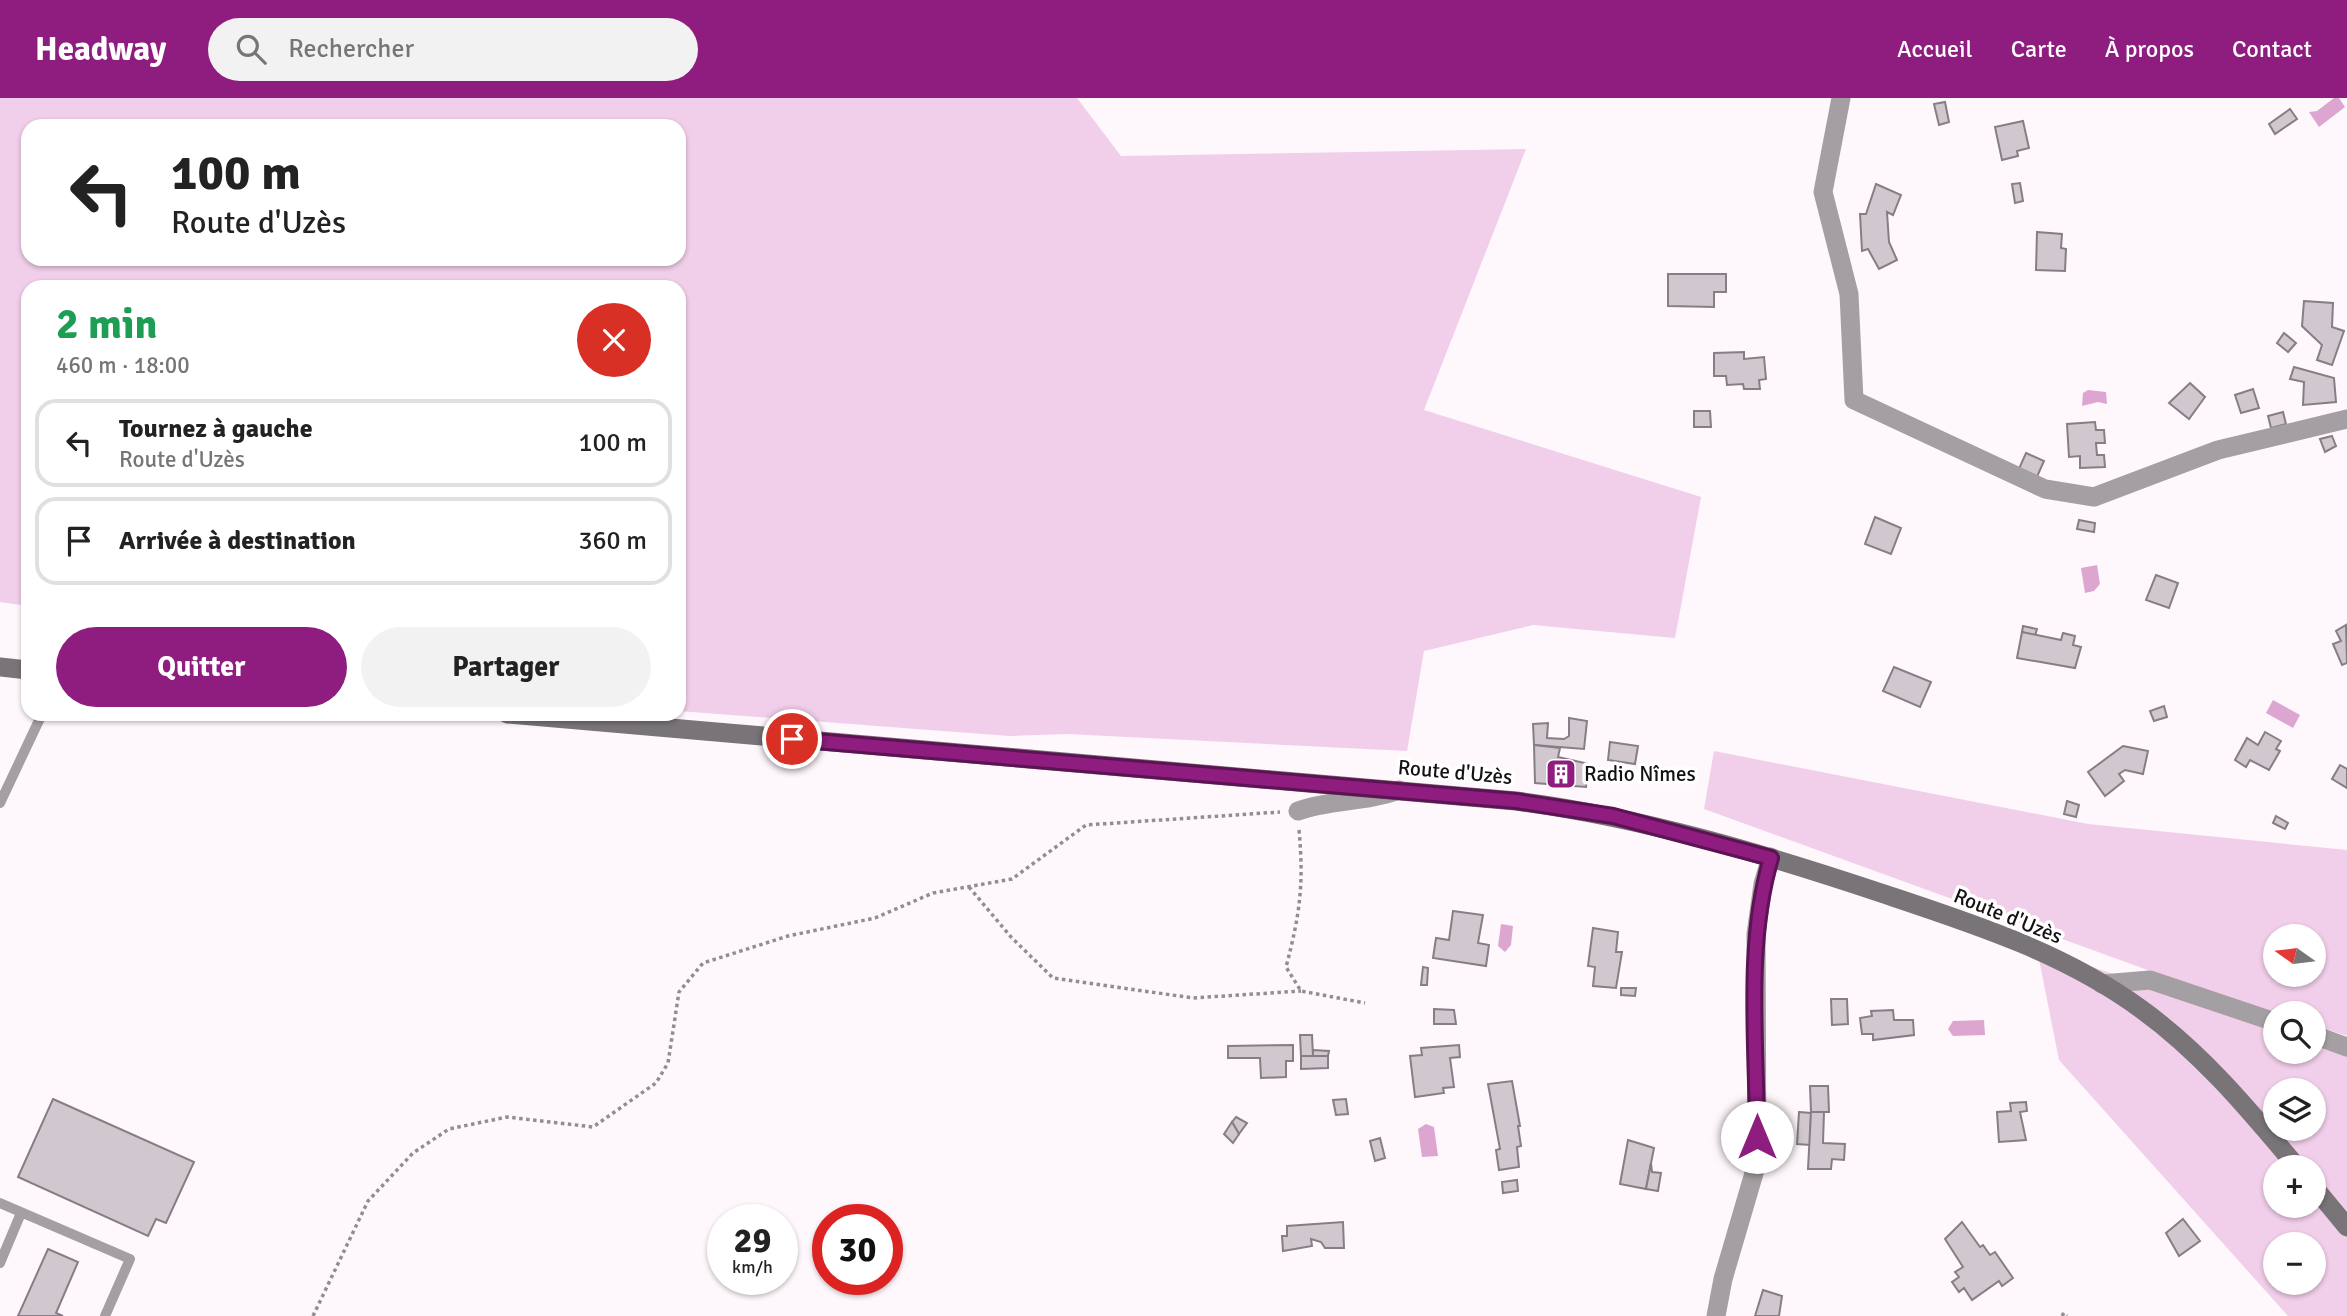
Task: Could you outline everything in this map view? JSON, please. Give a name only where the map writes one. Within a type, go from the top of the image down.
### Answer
[{"type":"main road","points":[[0,667],[21,669]]},
{"type":"main road","name":"Route d'Uzès","points":[[590,721],[1401,789],[1516,801],[1602,814],[1771,858],[1981,926],[2037,949],[2102,984],[2141,1009],[2197,1056],[2232,1090],[2287,1155]]},
{"type":"main road","points":[[2326,1202],[2347,1227]]},
{"type":"street","points":[[1841,98],[1823,192],[1849,294],[1854,400],[2045,489],[2094,497],[2218,450],[2347,419]]},
{"type":"street","points":[[1298,811],[1317,805],[1370,801],[1401,789]]},
{"type":"street","points":[[1716,1316],[1723,1279],[1757,1163],[1756,934],[1763,884],[1771,858]]},
{"type":"street","points":[[2102,984],[2150,980],[2263,1018]]},
{"type":"street","points":[[2326,1039],[2347,1047]]},
{"type":"lane","points":[[0,803],[39,721]]},
{"type":"lane","points":[[0,1203],[130,1259],[105,1316]]},
{"type":"lane","points":[[0,1263],[21,1213]]},
{"type":"path","points":[[313,1316],[368,1201],[413,1153],[449,1129],[506,1117],[593,1127],[656,1083],[668,1063],[679,992],[703,963],[788,936],[875,918],[933,893],[1012,879],[1086,825],[1298,811],[1303,874],[1301,911],[1286,967],[1301,991]]},
{"type":"path","points":[[968,887],[1011,937],[1053,978],[1193,998],[1301,991],[1365,1003]]},
{"type":"shaded area","points":[[0,98],[1077,98],[1121,156],[1526,149],[1424,410],[1701,497],[1675,638],[1533,625],[1424,651],[1407,751],[1067,734],[1009,736],[686,712],[686,280],[21,280],[21,605],[0,602]]},
{"type":"shaded area","points":[[2334,98],[2339,98],[2345,107],[2319,127],[2309,112],[2317,111]]},
{"type":"shaded area","points":[[2088,390],[2106,392],[2107,404],[2098,402],[2082,406],[2083,393]]},
{"type":"shaded area","points":[[2097,565],[2100,584],[2094,591],[2085,593],[2081,568]]},
{"type":"shaded area","points":[[2273,700],[2300,715],[2293,728],[2266,713]]},
{"type":"shaded area","points":[[1714,751],[2088,824],[2347,850],[2347,1036],[2326,1029],[2326,1001],[2263,1001],[2263,1008],[2153,972],[1704,809]]},
{"type":"shaded area","points":[[1501,924],[1513,926],[1511,945],[1505,952],[1498,946]]},
{"type":"shaded area","points":[[2037,949],[2263,1023],[2263,1064],[2326,1064],[2326,1044],[2347,1051],[2347,1316],[2288,1316],[2269,1295],[2326,1295],[2326,1232],[2263,1232],[2263,1288],[2059,1060]]},
{"type":"shaded area","points":[[1984,1020],[1985,1035],[1953,1036],[1948,1029],[1953,1021]]},
{"type":"shaded area","points":[[1426,1124],[1434,1127],[1438,1156],[1422,1157],[1418,1129]]},
{"type":"building","points":[[1945,102],[1949,122],[1939,125],[1934,104]]},
{"type":"building","points":[[2290,109],[2297,119],[2275,134],[2269,124]]},
{"type":"building","points":[[2023,121],[2029,148],[2017,151],[2018,156],[2002,160],[1995,127]]},
{"type":"building","points":[[2020,183],[2023,201],[2015,203],[2012,184]]},
{"type":"building","points":[[1876,184],[1901,195],[1893,215],[1887,212],[1889,242],[1897,260],[1879,269],[1868,249],[1862,251],[1860,214],[1866,214]]},
{"type":"building","points":[[2037,232],[2062,234],[2061,248],[2066,249],[2065,271],[2036,270]]},
{"type":"building","points":[[1668,274],[1726,274],[1726,292],[1714,292],[1714,307],[1668,306]]},
{"type":"building","points":[[2304,301],[2333,303],[2332,327],[2344,331],[2332,365],[2317,360],[2322,345],[2302,326]]},
{"type":"building","points":[[2284,333],[2296,343],[2288,352],[2277,343]]},
{"type":"building","points":[[1744,352],[1744,359],[1764,357],[1766,379],[1759,380],[1760,389],[1744,389],[1743,384],[1727,385],[1726,376],[1714,376],[1714,353]]},
{"type":"building","points":[[2294,367],[2334,378],[2336,402],[2303,405],[2304,382],[2290,379]]},
{"type":"building","points":[[2190,383],[2205,397],[2189,419],[2169,403]]},
{"type":"building","points":[[2253,389],[2259,408],[2241,413],[2235,395]]},
{"type":"building","points":[[1694,411],[1710,411],[1711,427],[1694,427]]},
{"type":"building","points":[[2283,412],[2286,424],[2271,428],[2268,416]]},
{"type":"building","points":[[2095,422],[2096,430],[2104,430],[2105,443],[2096,443],[2097,455],[2104,455],[2105,467],[2080,468],[2080,456],[2069,457],[2067,424]]},
{"type":"building","points":[[2332,436],[2336,446],[2325,452],[2320,439]]},
{"type":"building","points":[[2026,453],[2044,461],[2036,479],[2018,471]]},
{"type":"building","points":[[1875,517],[1901,528],[1891,554],[1865,544]]},
{"type":"building","points":[[2079,520],[2095,523],[2094,532],[2077,529]]},
{"type":"building","points":[[2156,575],[2178,583],[2169,608],[2146,600]]},
{"type":"building","points":[[2346,625],[2347,663],[2342,665],[2333,644],[2341,641],[2336,631]]},
{"type":"building","points":[[2023,626],[2037,629],[2035,636],[2022,632]]},
{"type":"building","points":[[2022,632],[2061,640],[2063,633],[2075,636],[2073,645],[2081,647],[2075,668],[2017,658]]},
{"type":"building","points":[[1894,667],[1931,682],[1920,707],[1883,691]]},
{"type":"building","points":[[2164,706],[2167,717],[2154,721],[2150,711]]},
{"type":"building","points":[[1569,718],[1587,721],[1584,749],[1534,745],[1533,724],[1548,723],[1547,738],[1564,739],[1569,736]]},
{"type":"building","points":[[2265,732],[2281,741],[2276,749],[2280,751],[2269,770],[2250,760],[2246,767],[2235,760],[2247,738],[2258,745]]},
{"type":"building","points":[[1610,742],[1638,746],[1635,764],[1608,760]]},
{"type":"building","name":"Radio Nîmes","points":[[1534,745],[1560,748],[1558,757],[1589,764],[1586,787],[1535,783]]},
{"type":"building","points":[[2123,746],[2148,751],[2143,774],[2125,770],[2119,774],[2124,781],[2105,796],[2088,772]]},
{"type":"building","points":[[2340,765],[2347,769],[2347,788],[2332,779]]},
{"type":"building","points":[[2067,801],[2079,805],[2076,817],[2064,814]]},
{"type":"building","points":[[2276,816],[2288,823],[2285,829],[2273,823]]},
{"type":"building","points":[[1453,911],[1483,915],[1478,943],[1489,945],[1486,966],[1433,958],[1436,938],[1449,940]]},
{"type":"building","points":[[1593,928],[1618,932],[1616,952],[1622,952],[1616,988],[1593,986],[1595,967],[1588,966]]},
{"type":"building","points":[[1423,967],[1428,968],[1427,985],[1421,985]]},
{"type":"building","points":[[1621,988],[1636,988],[1635,996],[1621,995]]},
{"type":"building","points":[[1831,999],[1847,999],[1848,1024],[1832,1025]]},
{"type":"building","points":[[1434,1009],[1454,1010],[1456,1024],[1434,1024]]},
{"type":"building","points":[[1893,1010],[1894,1020],[1913,1020],[1914,1035],[1873,1040],[1873,1034],[1862,1034],[1860,1018],[1872,1016],[1871,1011]]},
{"type":"building","points":[[1300,1035],[1312,1035],[1313,1056],[1301,1056]]},
{"type":"building","points":[[1293,1045],[1293,1061],[1286,1061],[1286,1077],[1261,1078],[1260,1058],[1228,1058],[1228,1046]]},
{"type":"building","points":[[1459,1045],[1460,1057],[1450,1058],[1454,1087],[1443,1088],[1444,1093],[1415,1097],[1410,1056],[1422,1055],[1421,1048]]},
{"type":"building","points":[[1313,1050],[1329,1051],[1328,1056],[1313,1056]]},
{"type":"building","points":[[1301,1056],[1328,1056],[1328,1068],[1301,1069]]},
{"type":"building","points":[[1512,1081],[1520,1126],[1521,1146],[1517,1147],[1519,1167],[1499,1170],[1496,1150],[1500,1149],[1488,1084]]},
{"type":"building","points":[[1810,1086],[1828,1086],[1829,1112],[1811,1112]]},
{"type":"building","points":[[53,1099],[194,1162],[166,1223],[156,1219],[148,1236],[18,1177]]},
{"type":"building","points":[[1346,1099],[1348,1114],[1336,1115],[1333,1100]]},
{"type":"building","points":[[2026,1102],[2027,1111],[2020,1112],[2026,1140],[1999,1142],[1997,1112],[2011,1111],[2010,1103]]},
{"type":"building","points":[[1799,1112],[1811,1113],[1810,1145],[1797,1144]]},
{"type":"building","points":[[1811,1112],[1824,1112],[1823,1143],[1845,1144],[1844,1160],[1832,1159],[1831,1169],[1808,1169]]},
{"type":"building","points":[[1236,1117],[1247,1123],[1239,1134],[1232,1122]]},
{"type":"building","points":[[1232,1122],[1239,1134],[1233,1143],[1224,1134]]},
{"type":"building","points":[[1380,1138],[1385,1158],[1375,1161],[1370,1141]]},
{"type":"building","points":[[1628,1140],[1654,1148],[1646,1189],[1620,1184]]},
{"type":"building","points":[[1651,1163],[1652,1172],[1661,1173],[1658,1191],[1646,1189]]},
{"type":"building","points":[[1517,1180],[1518,1191],[1503,1193],[1502,1182]]},
{"type":"building","points":[[2183,1219],[2200,1241],[2179,1256],[2166,1233]]},
{"type":"building","points":[[1343,1222],[1344,1248],[1325,1248],[1321,1242],[1311,1239],[1312,1246],[1283,1251],[1282,1236],[1287,1236],[1287,1226]]},
{"type":"building","points":[[1962,1222],[1980,1247],[1983,1245],[1990,1255],[1995,1252],[2013,1278],[2002,1286],[1999,1281],[1972,1300],[1964,1288],[1959,1292],[1952,1282],[1959,1277],[1955,1272],[1963,1267],[1945,1239]]},
{"type":"building","points":[[48,1249],[78,1262],[56,1313],[63,1316],[18,1316]]},
{"type":"building","points":[[1763,1290],[1782,1296],[1779,1316],[1755,1316]]},
{"type":"place","name":"Radio Nîmes","points":[[1561,774]]},
{"type":"route","points":[[792,739],[1401,789],[1516,801],[1613,816],[1694,835],[1771,858],[1763,884],[1756,934],[1757,1137]]}]
